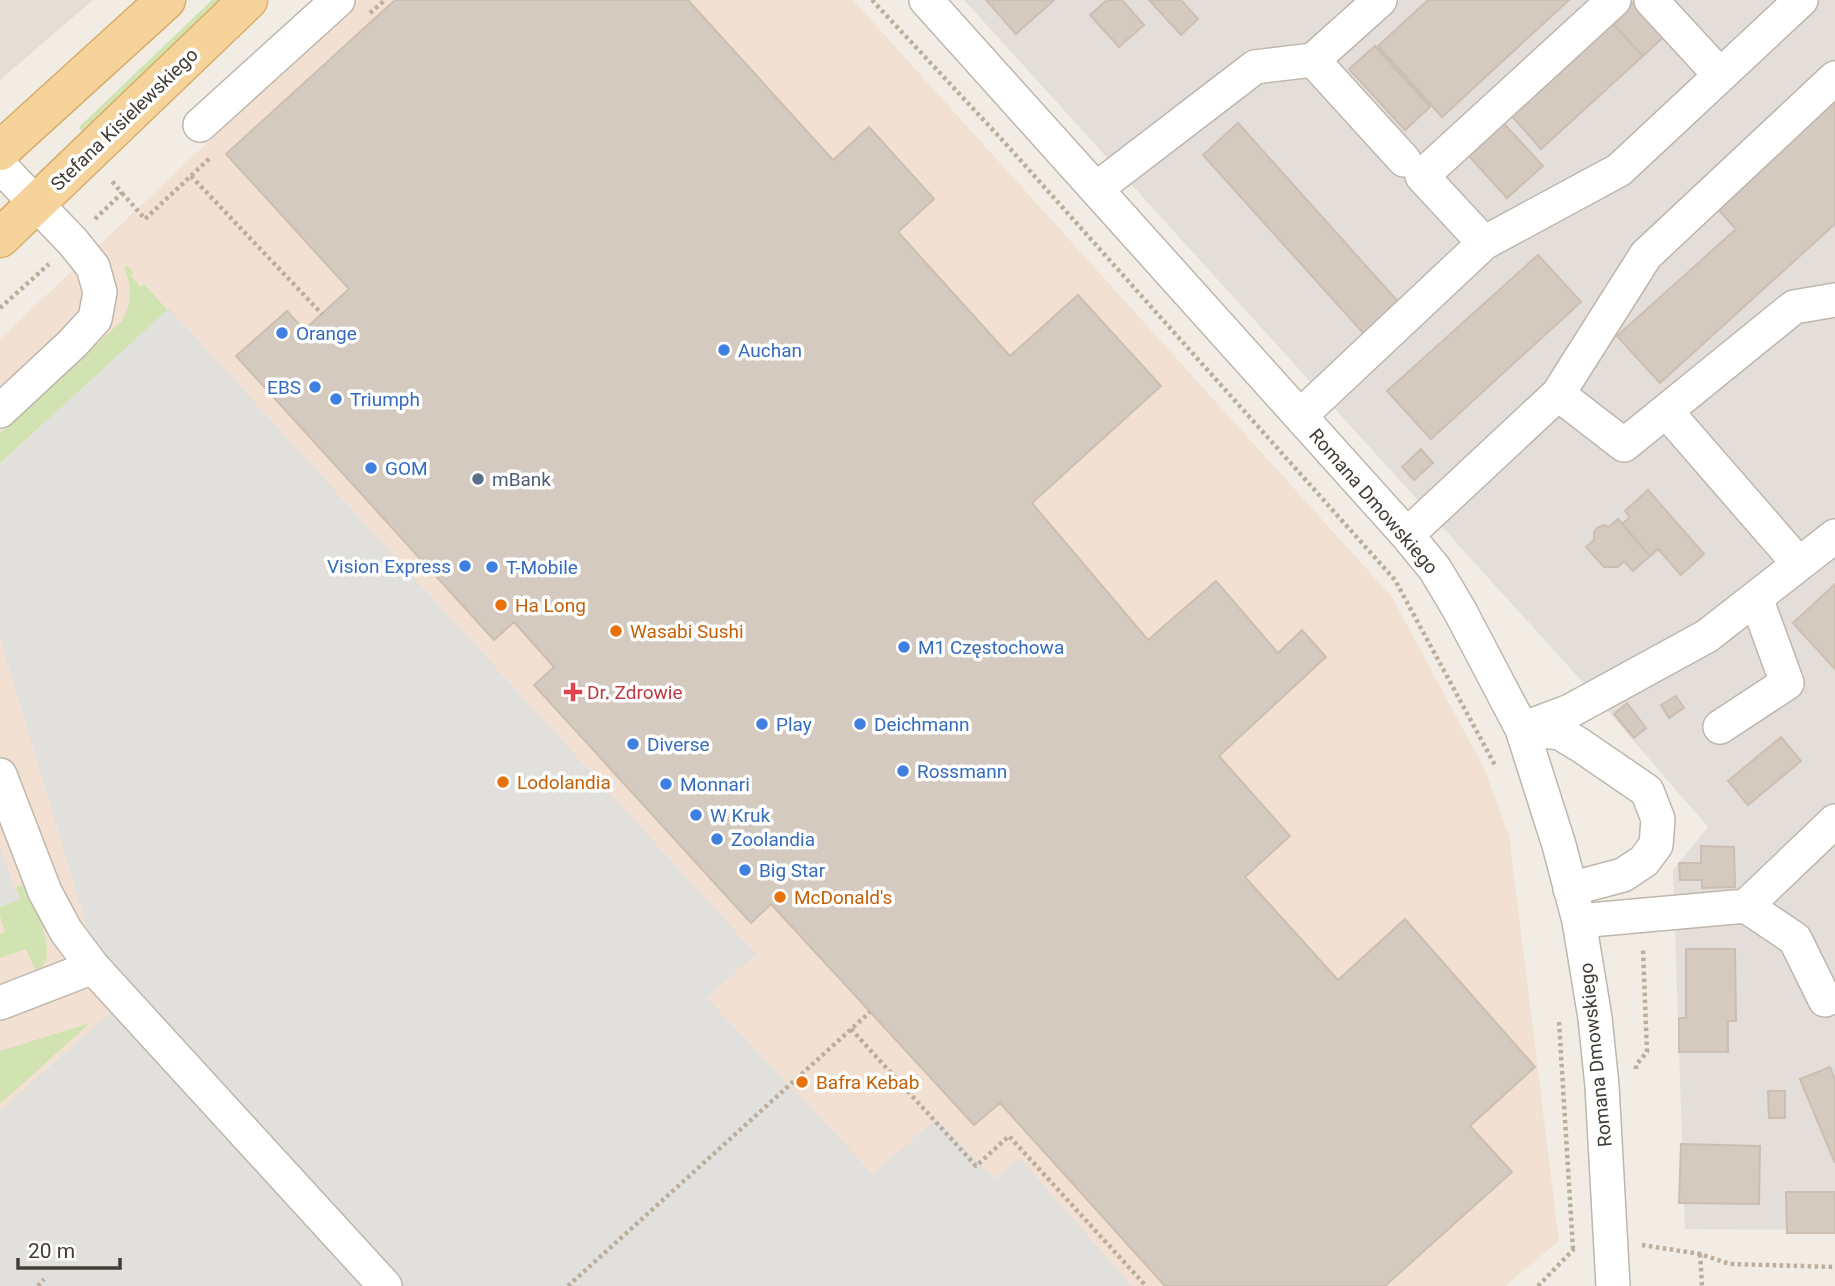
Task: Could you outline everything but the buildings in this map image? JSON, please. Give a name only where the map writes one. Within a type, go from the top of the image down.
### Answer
[{"type":"main road","points":[[0,151],[166,0]]},
{"type":"main road","name":"Stefana Kisielewskiego","points":[[0,238],[248,0]]},
{"type":"street","points":[[200,125],[338,0]]},
{"type":"street","name":"Romana Dmowskiego","points":[[926,0],[1407,535],[1435,569],[1460,611],[1522,729],[1579,921],[1595,1018],[1602,1086],[1613,1286]]},
{"type":"street","points":[[1096,189],[1255,67],[1313,60],[1380,0]]},
{"type":"street","points":[[1484,243],[1422,176],[1614,0]]},
{"type":"street","points":[[1651,0],[1720,75]]},
{"type":"street","points":[[1300,416],[1484,243],[1619,170],[1801,0]]},
{"type":"street","points":[[1313,60],[1404,160]]},
{"type":"street","points":[[1407,535],[1558,394],[1646,255],[1835,78]]},
{"type":"street","points":[[0,166],[38,203],[93,267],[100,292],[94,319],[72,344],[0,411]]},
{"type":"street","points":[[1558,394],[1624,445],[1794,307],[1835,300]]},
{"type":"street","points":[[1665,411],[1799,564]]},
{"type":"street","points":[[1522,729],[1570,711],[1707,636],[1835,536]]},
{"type":"street","points":[[1720,727],[1787,683],[1756,598]]},
{"type":"street","points":[[1522,729],[1560,733],[1580,745],[1647,791],[1658,819],[1656,845],[1644,861],[1623,875],[1570,889]]},
{"type":"street","points":[[0,775],[46,892],[66,931],[93,967],[385,1286]]},
{"type":"street","points":[[1579,921],[1746,906],[1835,821]]},
{"type":"street","points":[[1746,906],[1795,939],[1825,1000]]},
{"type":"street","points":[[0,1003],[93,967]]},
{"type":"path","points":[[872,0],[1005,143],[1395,580],[1496,768]]},
{"type":"path","points":[[191,176],[322,314]]},
{"type":"path","points":[[0,308],[122,193],[110,179]]},
{"type":"path","points":[[1636,1079],[1636,1065],[1647,1052],[1642,916]]},
{"type":"path","points":[[568,1286],[870,1012]]},
{"type":"path","points":[[1558,1013],[1573,1249]]},
{"type":"path","points":[[851,1030],[976,1166],[1009,1136],[1146,1286]]},
{"type":"path","points":[[1636,1245],[1700,1254],[1730,1264],[1835,1267]]},
{"type":"path","points":[[1538,1286],[1573,1249],[1585,1247]]},
{"type":"path","points":[[1700,1254],[1703,1286]]},
{"type":"path","points":[[38,1286],[44,1279]]},
{"type":"shaded area","points":[[0,0],[93,0],[0,80]]},
{"type":"shaded area","points":[[358,0],[853,0],[1392,597],[1484,768],[1509,835],[1559,1241],[1505,1286],[0,1286],[0,339]]},
{"type":"shaded area","points":[[964,0],[1835,0],[1835,1230],[1685,1229],[1673,870],[1708,827],[1580,679]]},
{"type":"shaded area","points":[[169,308],[756,954],[707,998],[873,1174],[936,1119],[995,1179],[1019,1157],[1132,1286],[0,1286],[0,1111],[134,991],[92,944],[0,638],[0,464]]},
{"type":"shaded area","points":[[0,848],[19,900],[0,907]]},
{"type":"green space","points":[[212,0],[228,0],[83,134],[79,127]]},
{"type":"green space","points":[[128,266],[140,287],[144,284],[180,324],[146,330],[0,463],[0,433],[122,321],[129,301],[130,288],[124,267]]},
{"type":"green space","points":[[25,884],[44,931],[46,943],[44,965],[36,972],[26,949],[0,958],[0,934],[5,932],[0,907],[20,899],[16,887]]},
{"type":"green space","points":[[90,1023],[0,1104],[0,1051]]},
{"type":"place","name":"Orange","points":[[282,333]]},
{"type":"place","name":"Auchan","points":[[724,350]]},
{"type":"place","name":"EBS","points":[[315,387]]},
{"type":"place","name":"Triumph","points":[[336,399]]},
{"type":"place","name":"GOM","points":[[371,468]]},
{"type":"place","name":"mBank","points":[[478,479]]},
{"type":"place","name":"Vision Express","points":[[465,566]]},
{"type":"place","name":"T-Mobile","points":[[492,567]]},
{"type":"place","name":"Ha Long","points":[[501,605]]},
{"type":"place","name":"Wasabi Sushi","points":[[616,631]]},
{"type":"place","name":"M1 Częstochowa","points":[[904,647]]},
{"type":"place","name":"Dr. Zdrowie","points":[[573,692]]},
{"type":"place","name":"Play","points":[[762,724]]},
{"type":"place","name":"Deichmann","points":[[860,724]]},
{"type":"place","name":"Diverse","points":[[633,744]]},
{"type":"place","name":"Rossmann","points":[[903,771]]},
{"type":"place","name":"Lodolandia","points":[[503,782]]},
{"type":"place","name":"Monnari","points":[[666,784]]},
{"type":"place","name":"W Kruk","points":[[696,815]]},
{"type":"place","name":"Zoolandia","points":[[717,839]]},
{"type":"place","name":"Big Star","points":[[745,870]]},
{"type":"place","name":"McDonald's","points":[[780,897]]},
{"type":"place","name":"Bafra Kebab","points":[[802,1082]]}]
